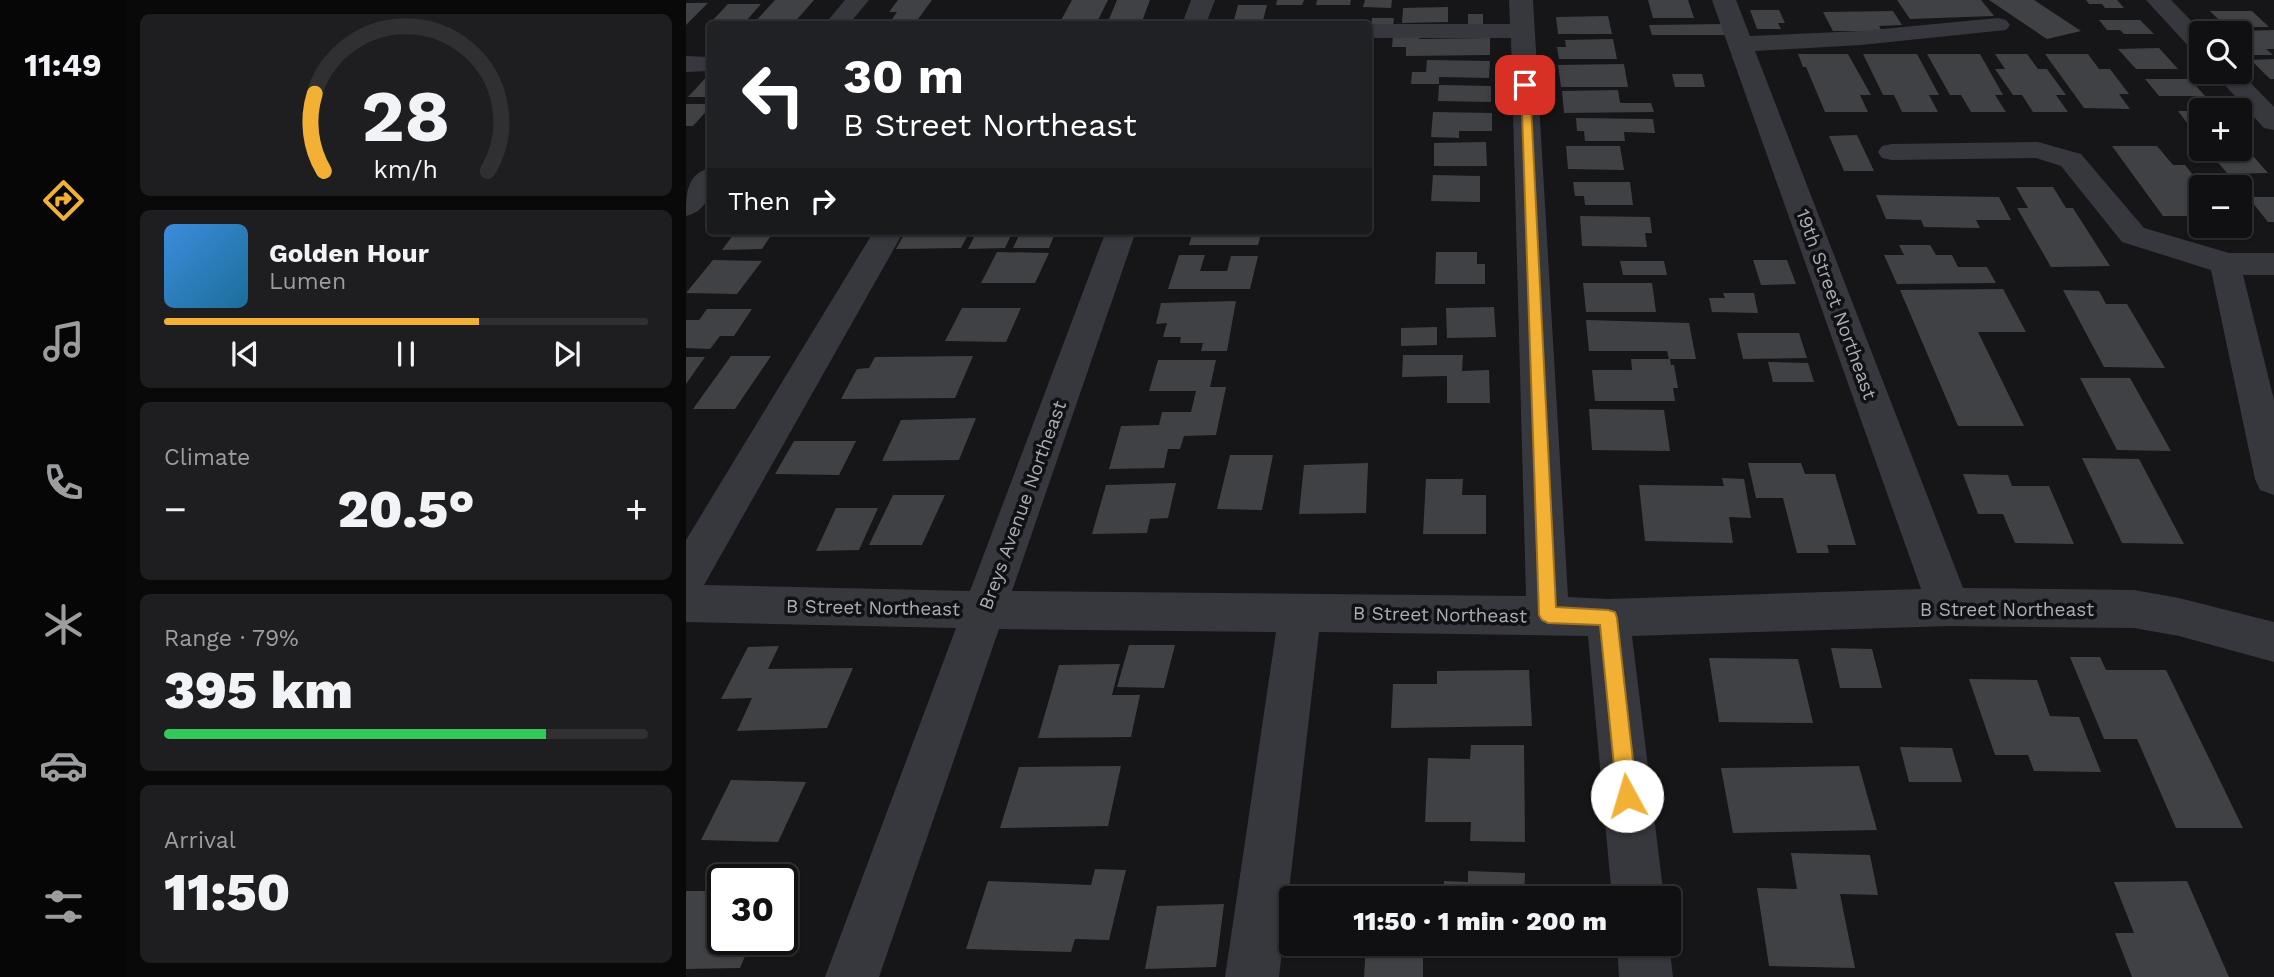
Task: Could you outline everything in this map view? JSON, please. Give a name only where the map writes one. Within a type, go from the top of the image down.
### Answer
[{"type":"street","points":[[840,21],[857,0]]},
{"type":"street","points":[[1195,21],[1203,0]]},
{"type":"street","name":"19th Street Northeast","points":[[1724,0],[1949,607]]},
{"type":"street","points":[[2158,0],[2189,32]]},
{"type":"street","points":[[1372,31],[1522,16],[1548,615]]},
{"type":"street","points":[[1741,44],[1861,38],[1998,25]]},
{"type":"street","points":[[686,64],[707,64]]},
{"type":"street","points":[[2238,84],[2274,122]]},
{"type":"street","points":[[1892,152],[2038,150],[2071,160],[2133,235],[2228,264],[2274,264]]},
{"type":"street","points":[[686,163],[707,163]]},
{"type":"street","points":[[686,207],[707,181]]},
{"type":"street","points":[[686,577],[887,235]]},
{"type":"street","name":"Breys Avenue Northeast","points":[[852,977],[1120,235]]},
{"type":"street","points":[[2228,264],[2227,272],[2274,479]]},
{"type":"street","name":"B Street Northeast","points":[[686,603],[985,610],[1548,615],[1608,618],[1949,607],[2134,609],[2179,617],[2274,642]]},
{"type":"street","points":[[1252,977],[1300,612]]},
{"type":"street","points":[[1608,618],[1637,886]]},
{"type":"street","points":[[1644,956],[1646,977]]},
{"type":"building","points":[[775,0],[814,0],[796,21],[756,21]]},
{"type":"building","points":[[898,0],[932,0],[917,21],[891,21],[897,12],[889,12]]},
{"type":"building","points":[[1072,0],[1108,0],[1098,21],[1061,21]]},
{"type":"building","points":[[1117,0],[1150,0],[1142,21],[1108,21]]},
{"type":"building","points":[[1277,0],[1304,0],[1302,5],[1276,5]]},
{"type":"building","points":[[1317,0],[1351,0],[1350,5],[1316,5]]},
{"type":"building","points":[[1365,0],[1392,0],[1391,8],[1363,7]]},
{"type":"building","points":[[1648,0],[1688,0],[1694,18],[1653,18]]},
{"type":"building","points":[[1897,0],[1981,0],[1994,16],[1910,19]]},
{"type":"building","points":[[1989,0],[2034,0],[2081,31],[2047,39]]},
{"type":"building","points":[[2086,0],[2117,0],[2124,8],[2105,8],[2102,4],[2089,4]]},
{"type":"building","points":[[686,3],[708,3],[686,25]]},
{"type":"building","points":[[728,4],[761,4],[746,21],[712,21]]},
{"type":"building","points":[[1238,5],[1267,5],[1263,21],[1234,21]]},
{"type":"building","points":[[1448,7],[1448,22],[1402,23],[1403,8]]},
{"type":"building","points":[[1750,10],[1779,10],[1785,23],[1778,23],[1781,29],[1757,29]]},
{"type":"building","points":[[1893,11],[1902,25],[1879,26],[1882,31],[1833,31],[1823,12]]},
{"type":"building","points":[[2210,11],[2252,11],[2269,27],[2252,27],[2252,21],[2220,21]]},
{"type":"building","points":[[1468,14],[1483,14],[1483,24],[1468,24]]},
{"type":"building","points":[[1608,16],[1612,34],[1558,34],[1556,17]]},
{"type":"building","points":[[1372,18],[1394,18],[1393,26],[1372,27]]},
{"type":"building","points":[[2099,20],[2140,20],[2154,34],[2124,34],[2120,30],[2107,30]]},
{"type":"building","points":[[1724,24],[1728,35],[1652,35],[1649,25]]},
{"type":"building","points":[[2274,30],[2274,49],[2266,49],[2273,55],[2252,55],[2252,31]]},
{"type":"building","points":[[1393,36],[1419,36],[1419,39],[1490,38],[1490,55],[1406,56],[1406,47],[1392,47]]},
{"type":"building","points":[[1613,39],[1617,59],[1559,59],[1557,47],[1566,47],[1565,40]]},
{"type":"building","points":[[2159,48],[2178,69],[2136,69],[2118,49]]},
{"type":"building","points":[[1798,54],[1848,54],[1871,95],[1860,95],[1868,112],[1825,112]]},
{"type":"building","points":[[1863,54],[1917,54],[1939,95],[1929,95],[1938,112],[1902,112],[1894,95],[1883,95]]},
{"type":"building","points":[[1927,54],[1980,54],[2003,95],[1995,95],[2006,112],[1971,112],[1961,95],[1950,95]]},
{"type":"building","points":[[1995,54],[2027,54],[2038,69],[2047,69],[2066,95],[2056,95],[2068,112],[2033,112],[2022,95],[2013,95],[1995,69],[2005,69]]},
{"type":"building","points":[[2045,54],[2088,54],[2099,69],[2110,69],[2129,94],[2119,94],[2130,109],[2084,108]]},
{"type":"building","points":[[2274,59],[2274,79],[2270,79],[2252,60]]},
{"type":"building","points":[[1427,60],[1490,61],[1489,78],[1439,77],[1439,84],[1411,84],[1412,72],[1426,72]]},
{"type":"building","points":[[1624,64],[1628,87],[1561,87],[1558,65]]},
{"type":"building","points":[[1672,74],[1702,74],[1705,87],[1675,87]]},
{"type":"building","points":[[707,76],[707,97],[688,97]]},
{"type":"building","points":[[2145,79],[2189,79],[2189,84],[2194,84],[2205,96],[2159,96]]},
{"type":"building","points":[[1439,85],[1491,86],[1491,102],[1438,101]]},
{"type":"building","points":[[1618,90],[1620,103],[1651,103],[1654,112],[1564,113],[1562,91]]},
{"type":"building","points":[[686,104],[707,104],[707,110],[693,126],[686,126]]},
{"type":"building","points":[[2178,111],[2189,111],[2189,125]]},
{"type":"building","points":[[1433,112],[1492,113],[1492,131],[1459,131],[1459,138],[1431,137]]},
{"type":"building","points":[[1576,118],[1653,119],[1655,133],[1624,132],[1625,141],[1585,141],[1584,131],[1577,131]]},
{"type":"building","points":[[1857,135],[1874,171],[1844,171],[1829,136]]},
{"type":"building","points":[[1486,142],[1487,166],[1434,166],[1434,143]]},
{"type":"building","points":[[1566,146],[1620,146],[1624,170],[1568,169]]},
{"type":"building","points":[[2112,146],[2157,146],[2173,165],[2185,165],[2193,175],[2189,175],[2189,216],[2163,216]]},
{"type":"building","points":[[2252,155],[2268,173],[2228,174],[2217,161],[2252,161]]},
{"type":"building","points":[[1433,175],[1480,176],[1480,202],[1431,201]]},
{"type":"building","points":[[1573,182],[1630,182],[1633,205],[1585,205],[1584,196],[1575,196]]},
{"type":"building","points":[[2016,187],[2053,187],[2066,208],[2073,208],[2110,266],[2051,267],[2017,208],[2028,208]]},
{"type":"building","points":[[1876,195],[1999,197],[2011,220],[1976,220],[1980,228],[1924,227],[1921,220],[1886,219]]},
{"type":"building","points":[[2252,197],[2274,197],[2274,222],[2268,222],[2252,202]]},
{"type":"building","points":[[1580,216],[1650,217],[1652,233],[1645,233],[1647,247],[1582,246]]},
{"type":"building","points":[[733,235],[771,235],[762,249],[722,250]]},
{"type":"building","points":[[904,235],[968,235],[961,248],[896,249]]},
{"type":"building","points":[[975,235],[1011,235],[1005,248],[968,249]]},
{"type":"building","points":[[1019,235],[1054,235],[1049,248],[1013,248]]},
{"type":"building","points":[[1192,235],[1261,235],[1258,245],[1189,245]]},
{"type":"building","points":[[1899,245],[1930,245],[1936,255],[1952,255],[1958,267],[1987,267],[1996,283],[1897,284],[1884,255],[1904,255]]},
{"type":"building","points":[[997,252],[1049,253],[1035,283],[981,283]]},
{"type":"building","points":[[1436,252],[1477,252],[1477,264],[1485,264],[1485,284],[1435,284]]},
{"type":"building","points":[[1179,255],[1205,255],[1200,271],[1227,271],[1231,256],[1258,256],[1250,289],[1168,289]]},
{"type":"building","points":[[713,260],[762,261],[737,294],[686,293]]},
{"type":"building","points":[[1753,260],[1787,260],[1796,284],[1761,285]]},
{"type":"building","points":[[1620,261],[1664,261],[1667,275],[1623,275]]},
{"type":"building","points":[[1583,283],[1652,283],[1656,312],[1586,312]]},
{"type":"building","points":[[2003,289],[2026,332],[1978,332],[2024,426],[1958,426],[1900,290]]},
{"type":"building","points":[[2063,290],[2099,291],[2106,304],[2127,304],[2165,368],[2104,367]]},
{"type":"building","points":[[1723,293],[1754,293],[1758,313],[1712,312],[1709,298],[1725,298]]},
{"type":"building","points":[[1236,301],[1227,351],[1201,351],[1203,343],[1180,343],[1181,337],[1163,337],[1167,323],[1156,324],[1161,303]]},
{"type":"building","points":[[1494,307],[1496,337],[1447,338],[1446,308]]},
{"type":"building","points":[[962,308],[1021,308],[1006,342],[945,341]]},
{"type":"building","points":[[707,309],[752,309],[734,336],[720,336],[710,349],[686,348],[686,320],[699,320]]},
{"type":"building","points":[[1586,320],[1689,323],[1696,359],[1670,359],[1671,365],[1674,365],[1678,388],[1673,388],[1675,401],[1595,401],[1592,370],[1632,370],[1631,359],[1669,359],[1667,351],[1589,351]]},
{"type":"building","points":[[1437,327],[1437,345],[1401,346],[1401,328]]},
{"type":"building","points":[[1737,333],[1799,333],[1807,358],[1743,359]]},
{"type":"building","points":[[1403,355],[1463,355],[1462,371],[1489,370],[1490,403],[1447,403],[1447,376],[1402,377]]},
{"type":"building","points":[[731,356],[771,356],[735,409],[693,409]]},
{"type":"building","points":[[973,356],[955,398],[841,399],[857,369],[869,368],[875,357]]},
{"type":"building","points":[[686,357],[705,357],[686,384]]},
{"type":"building","points":[[1158,360],[1216,360],[1210,387],[1226,387],[1216,435],[1184,436],[1180,449],[1168,449],[1164,468],[1109,469],[1121,426],[1159,425],[1162,412],[1191,412],[1196,391],[1149,391]]},
{"type":"building","points":[[1768,362],[1808,363],[1814,382],[1773,382]]},
{"type":"building","points":[[2080,378],[2130,378],[2171,451],[2117,450]]},
{"type":"building","points":[[1589,409],[1664,410],[1670,451],[1592,450]]},
{"type":"building","points":[[976,418],[959,460],[882,461],[901,420]]},
{"type":"building","points":[[794,441],[856,441],[839,475],[775,474]]},
{"type":"building","points":[[1230,455],[1273,455],[1262,510],[1217,509]]},
{"type":"building","points":[[2082,458],[2139,459],[2184,544],[2122,543]]},
{"type":"building","points":[[1368,463],[1366,513],[1299,514],[1304,465]]},
{"type":"building","points":[[1748,463],[1801,463],[1805,474],[1835,474],[1856,545],[1827,545],[1829,553],[1797,553],[1783,498],[1756,498]]},
{"type":"building","points":[[1963,474],[2008,475],[2012,486],[2049,486],[2074,544],[2015,543],[2003,514],[1978,514]]},
{"type":"building","points":[[1722,478],[1744,479],[1751,518],[1729,517],[1733,543],[1645,541],[1639,485],[1724,486]]},
{"type":"building","points":[[1426,479],[1463,479],[1462,495],[1486,495],[1486,534],[1423,534]]},
{"type":"building","points":[[1176,483],[1168,518],[1150,519],[1147,533],[1092,534],[1106,485]]},
{"type":"building","points":[[893,495],[945,495],[922,545],[869,545]]},
{"type":"building","points":[[836,508],[878,508],[859,550],[816,551]]},
{"type":"building","points":[[1129,645],[1175,645],[1164,688],[1117,687]]},
{"type":"building","points":[[779,646],[768,669],[853,668],[827,728],[737,731],[752,698],[721,699],[748,647]]},
{"type":"building","points":[[1831,648],[1872,649],[1882,688],[1840,688]]},
{"type":"building","points":[[2070,657],[2100,657],[2106,670],[2166,670],[2243,828],[2176,828],[2137,739],[2104,739]]},
{"type":"building","points":[[1709,658],[1798,659],[1813,723],[1719,722]]},
{"type":"building","points":[[1120,664],[1112,695],[1140,695],[1131,737],[1038,738],[1059,665]]},
{"type":"building","points":[[1529,670],[1532,726],[1391,728],[1393,684],[1437,684],[1437,671]]},
{"type":"building","points":[[1969,679],[2037,680],[2050,716],[2079,717],[2101,772],[2034,771],[2028,755],[1995,755]]},
{"type":"building","points":[[1471,745],[1524,745],[1525,842],[1470,841],[1471,822],[1425,822],[1428,758],[1470,759]]},
{"type":"building","points":[[1900,747],[1952,748],[1962,782],[1909,782]]},
{"type":"building","points":[[1121,766],[1108,826],[1000,828],[1019,767]]},
{"type":"building","points":[[1859,766],[1877,830],[1733,833],[1721,768]]},
{"type":"building","points":[[731,780],[806,782],[778,842],[701,840]]},
{"type":"building","points":[[1791,853],[1870,855],[1878,895],[1840,894],[1855,968],[1769,966],[1757,888],[1797,889]]},
{"type":"building","points":[[1095,869],[1126,870],[1109,940],[1075,939],[1071,952],[966,949],[988,881],[1091,885]]},
{"type":"building","points":[[1468,871],[1525,873],[1524,886],[1444,886],[1444,881],[1468,882]]},
{"type":"building","points":[[2187,881],[2229,977],[2132,977],[2115,933],[2134,933],[2114,882]]},
{"type":"building","points":[[686,891],[707,891],[707,955],[746,955],[740,968],[686,969]]},
{"type":"building","points":[[1224,904],[1216,967],[1145,969],[1157,906]]},
{"type":"building","points":[[1365,956],[1423,956],[1423,977],[1364,977]]},
{"type":"route","points":[[1525,85],[1548,615],[1608,618],[1627,796]]}]
